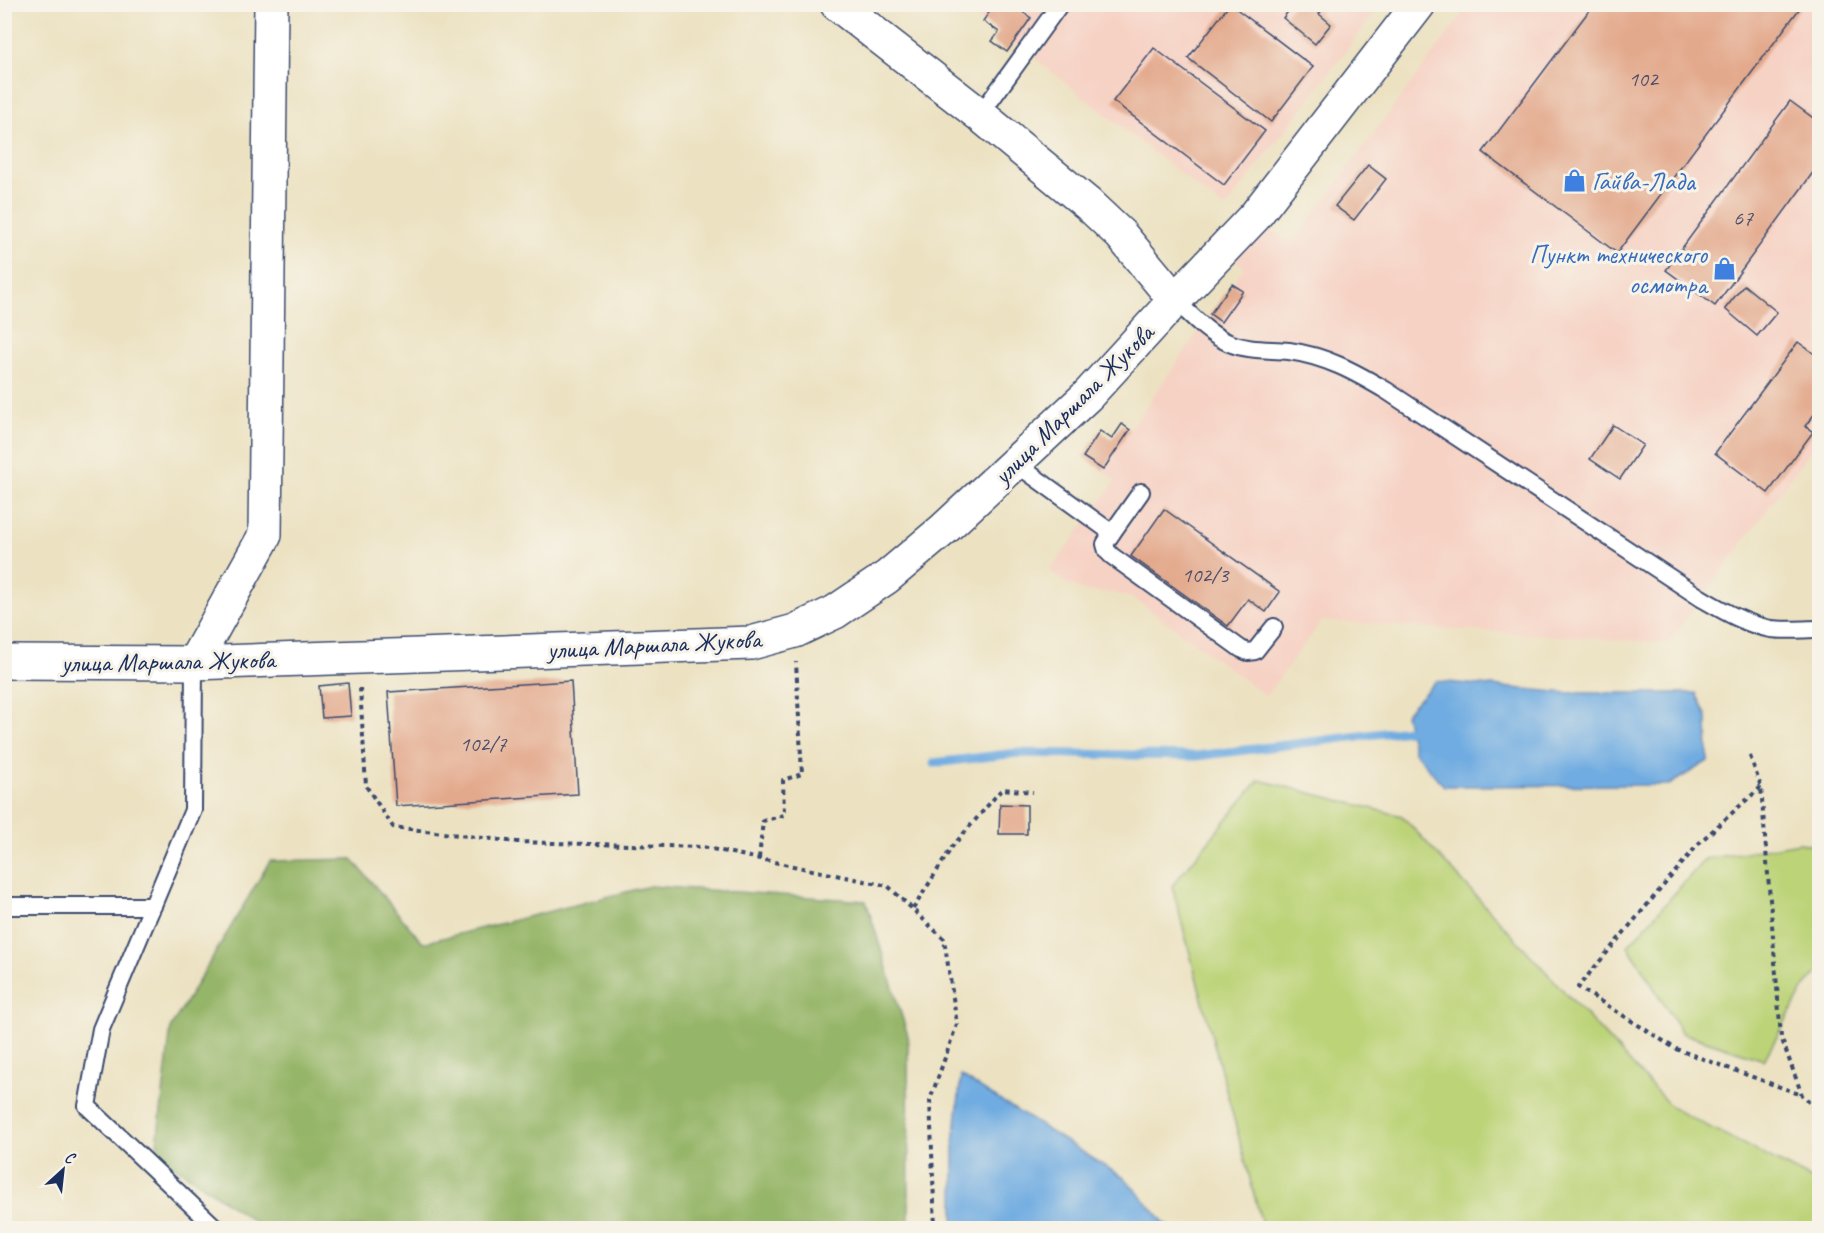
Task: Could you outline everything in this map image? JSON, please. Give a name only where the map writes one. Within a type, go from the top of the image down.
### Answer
[{"type":"street","points":[[194,663],[265,535],[271,4]]},
{"type":"street","points":[[837,4],[1088,204],[1121,236],[1175,300]]},
{"type":"street","name":"улица Маршала Жукова","points":[[4,662],[194,663],[751,643],[795,631],[835,612],[887,577],[944,530],[1087,396],[1255,216],[1419,4]]},
{"type":"lane","points":[[980,116],[1060,4]]},
{"type":"lane","points":[[1175,300],[1202,325],[1228,342],[1246,348],[1310,355],[1332,361],[1353,371],[1387,391],[1701,598],[1723,610],[1748,622],[1771,629],[1820,629]]},
{"type":"lane","points":[[1015,463],[1112,533]]},
{"type":"lane","points":[[1141,492],[1105,544],[1107,551],[1241,649],[1248,652],[1255,651],[1274,627]]},
{"type":"lane","points":[[194,663],[193,810],[101,1029],[87,1106],[216,1228]]},
{"type":"lane","points":[[4,906],[153,906]]},
{"type":"path","points":[[759,858],[763,821],[784,815],[783,780],[802,774],[795,631]]},
{"type":"path","points":[[358,657],[366,786],[393,827],[518,842],[703,847],[759,858],[888,886],[944,939],[957,1024],[930,1100],[935,1228]]},
{"type":"path","points":[[1750,756],[1761,787],[1781,1037],[1802,1095],[1820,1114]]},
{"type":"path","points":[[1761,787],[1701,841],[1578,987],[1677,1049],[1802,1095]]},
{"type":"path","points":[[912,909],[952,847],[1002,789],[1033,792]]},
{"type":"shaded area","points":[[960,5],[1381,5],[1225,209],[1015,43],[1007,52],[992,41],[998,32]]},
{"type":"shaded area","points":[[1469,5],[1819,5],[1819,440],[1668,643],[1322,621],[1266,696],[1135,599],[1113,593],[1085,591],[1064,582],[1050,571],[1116,480],[1083,457],[1100,431],[1112,439],[1122,424],[1130,429],[1244,267],[1235,260],[1261,223],[1292,244]]},
{"type":"green space","points":[[1259,780],[1402,816],[1672,1108],[1819,1183],[1819,1228],[1263,1228],[1172,886]]},
{"type":"green space","points":[[1800,843],[1819,846],[1819,972],[1805,986],[1764,1060],[1682,1033],[1628,946],[1705,859]]},
{"type":"green space","points":[[352,859],[423,943],[650,886],[866,901],[908,1036],[909,1228],[263,1228],[156,1153],[171,1027],[270,861]]},
{"type":"water","points":[[1436,681],[1568,693],[1696,693],[1707,717],[1708,761],[1669,785],[1444,786],[1414,752],[1405,714]]},
{"type":"water","points":[[961,1076],[1126,1179],[1169,1228],[954,1228],[954,1142]]},
{"type":"building","points":[[995,4],[1011,4],[1031,18],[1007,52],[992,41],[999,32],[983,21]]},
{"type":"building","points":[[1230,4],[1313,67],[1271,122],[1188,58]]},
{"type":"building","points":[[1294,4],[1308,4],[1313,9],[1316,5],[1322,10],[1319,14],[1331,24],[1315,44],[1283,18]]},
{"type":"building","points":[[1594,4],[1803,4],[1617,253],[1483,152]]},
{"type":"building","points":[[1154,48],[1265,131],[1224,185],[1113,101]]},
{"type":"building","points":[[1790,101],[1820,123],[1820,163],[1715,306],[1666,270]]},
{"type":"building","points":[[1368,165],[1386,179],[1354,220],[1335,206]]},
{"type":"building","points":[[1232,284],[1243,291],[1221,322],[1210,314]]},
{"type":"building","points":[[1744,285],[1777,312],[1757,336],[1725,309]]},
{"type":"building","points":[[1798,342],[1820,358],[1820,407],[1805,426],[1813,432],[1768,493],[1715,453]]},
{"type":"building","points":[[1122,424],[1130,430],[1103,470],[1083,457],[1100,431],[1112,439]]},
{"type":"building","points":[[1613,425],[1643,445],[1620,479],[1590,459]]},
{"type":"building","points":[[1164,509],[1280,592],[1266,612],[1248,599],[1228,626],[1131,556]]},
{"type":"building","points":[[571,681],[578,794],[396,806],[388,692]]},
{"type":"building","points":[[348,683],[351,716],[322,718],[319,686]]},
{"type":"building","points":[[1000,804],[1027,805],[1027,834],[999,834]]},
{"type":"waterway","points":[[934,763],[1017,753],[1196,756],[1409,730]]},
{"type":"place","name":"Гайва-Лада","points":[[1574,181]]},
{"type":"place","name":"Пункт технического осмотра","points":[[1725,269]]}]
